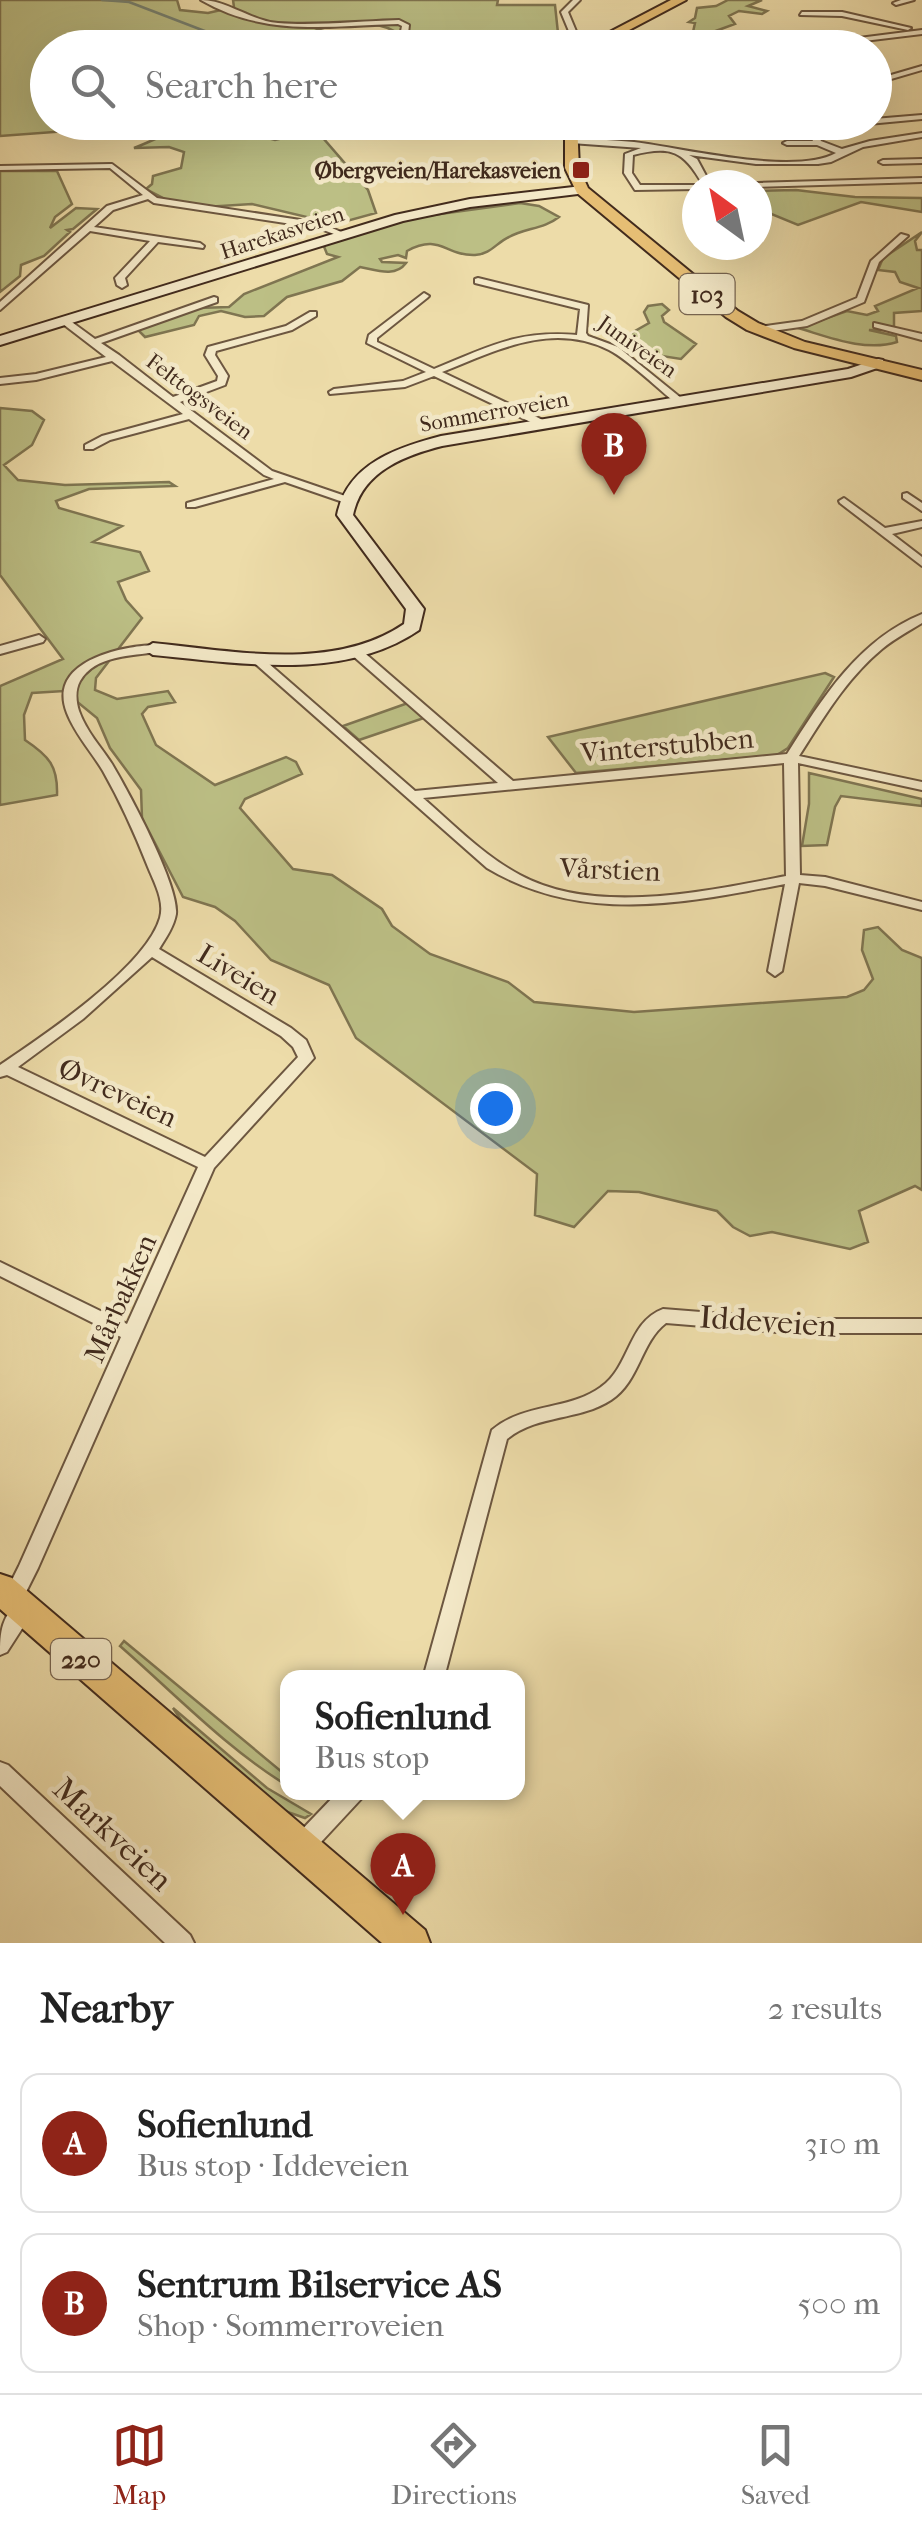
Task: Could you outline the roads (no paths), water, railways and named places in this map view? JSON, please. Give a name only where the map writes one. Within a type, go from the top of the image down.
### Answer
[{"type":"main road","points":[[618,30],[680,0]]},
{"type":"main road","points":[[571,142],[572,168],[582,190]]},
{"type":"main road","name":"103","points":[[582,190],[722,306],[758,330],[922,375]]},
{"type":"main road","name":"220","points":[[11,1598],[412,1943]]},
{"type":"street","points":[[204,0],[277,26],[399,22],[406,24],[405,30]]},
{"type":"street","points":[[574,30],[564,12],[577,0]]},
{"type":"street","points":[[896,2],[911,0]]},
{"type":"street","points":[[802,14],[845,14],[873,24],[922,31]]},
{"type":"street","points":[[892,34],[922,31]]},
{"type":"street","points":[[892,77],[922,68]]},
{"type":"street","points":[[892,121],[922,117]]},
{"type":"street","points":[[571,142],[623,142],[760,161],[818,162],[836,158],[842,152],[922,134]]},
{"type":"street","points":[[789,156],[787,141],[818,143],[842,152]]},
{"type":"street","points":[[682,187],[638,188],[628,172],[630,152],[645,149],[684,155],[699,170]]},
{"type":"street","points":[[760,161],[760,170]]},
{"type":"street","points":[[883,162],[922,161]]},
{"type":"street","points":[[0,168],[112,166],[136,182],[147,197]]},
{"type":"street","points":[[772,185],[922,180]]},
{"type":"street","name":"Harekasveien","points":[[0,342],[342,234],[436,209],[582,190]]},
{"type":"street","points":[[0,307],[110,208],[147,197],[186,208],[316,226],[342,234]]},
{"type":"street","points":[[87,228],[154,242],[200,246]]},
{"type":"street","points":[[758,330],[804,324],[860,300],[865,296],[864,284],[879,255],[904,236]]},
{"type":"street","points":[[122,285],[120,278],[154,242]]},
{"type":"street","name":"Juniveien","points":[[478,281],[581,304],[585,307],[581,332],[585,338],[615,349],[681,402]]},
{"type":"street","points":[[424,296],[370,340],[543,424]]},
{"type":"street","name":"Felttogsveien","points":[[96,342],[214,300]]},
{"type":"street","points":[[172,401],[221,383],[223,376],[210,349],[289,328],[313,314]]},
{"type":"street","name":"Felttogsveien","points":[[66,322],[281,480],[347,500]]},
{"type":"street","points":[[878,325],[922,336]]},
{"type":"street","points":[[334,392],[405,384],[524,338],[585,338]]},
{"type":"street","points":[[0,381],[36,378],[116,357]]},
{"type":"street","name":"Sommerroveien","points":[[347,500],[361,481],[398,454],[441,441],[851,373],[878,363]]},
{"type":"street","points":[[88,447],[106,438],[193,416]]},
{"type":"street","points":[[191,505],[281,480]]},
{"type":"street","points":[[907,496],[922,508]]},
{"type":"street","points":[[3,1070],[151,950],[166,921],[169,897],[122,790],[71,707],[71,690],[80,674],[99,660],[154,649],[256,659],[356,652],[402,637],[413,626],[416,616],[348,522],[347,500]]},
{"type":"street","points":[[844,502],[922,563]]},
{"type":"street","points":[[884,532],[922,524]]},
{"type":"street","points":[[775,971],[792,879],[792,758],[833,692],[849,674],[880,644],[922,618]]},
{"type":"street","points":[[0,650],[39,638]]},
{"type":"street","points":[[356,652],[509,785]]},
{"type":"street","name":"Vårstien","points":[[256,659],[492,865],[518,882],[542,891],[641,898],[736,891],[792,879],[922,906]]},
{"type":"street","name":"Vinterstubben","points":[[414,795],[792,758],[922,786]]},
{"type":"street","name":"Liveien","points":[[151,950],[300,1044]]},
{"type":"street","name":"Mårbakken","points":[[0,1646],[11,1598],[28,1568],[207,1164],[306,1058],[300,1044]]},
{"type":"street","name":"Øvreveien","points":[[3,1070],[207,1164]]},
{"type":"street","points":[[0,1268],[133,1335]]},
{"type":"street","name":"Iddeveien","points":[[435,1670],[500,1435],[526,1416],[584,1406],[605,1395],[623,1381],[634,1364],[643,1332],[652,1322],[676,1314],[790,1326],[922,1326]]},
{"type":"street","name":"Markveien","points":[[0,1772],[182,1943]]},
{"type":"street","points":[[301,1847],[345,1800]]},
{"type":"waterway","points":[[102,0],[129,2],[202,30]]},
{"type":"place","name":"Øbergveien/Harekasveien","points":[[581,170]]},
{"type":"place","name":"Sentrum Bilservice AS","points":[[614,495]]},
{"type":"place","name":"Sofienlund","points":[[403,1915]]}]
